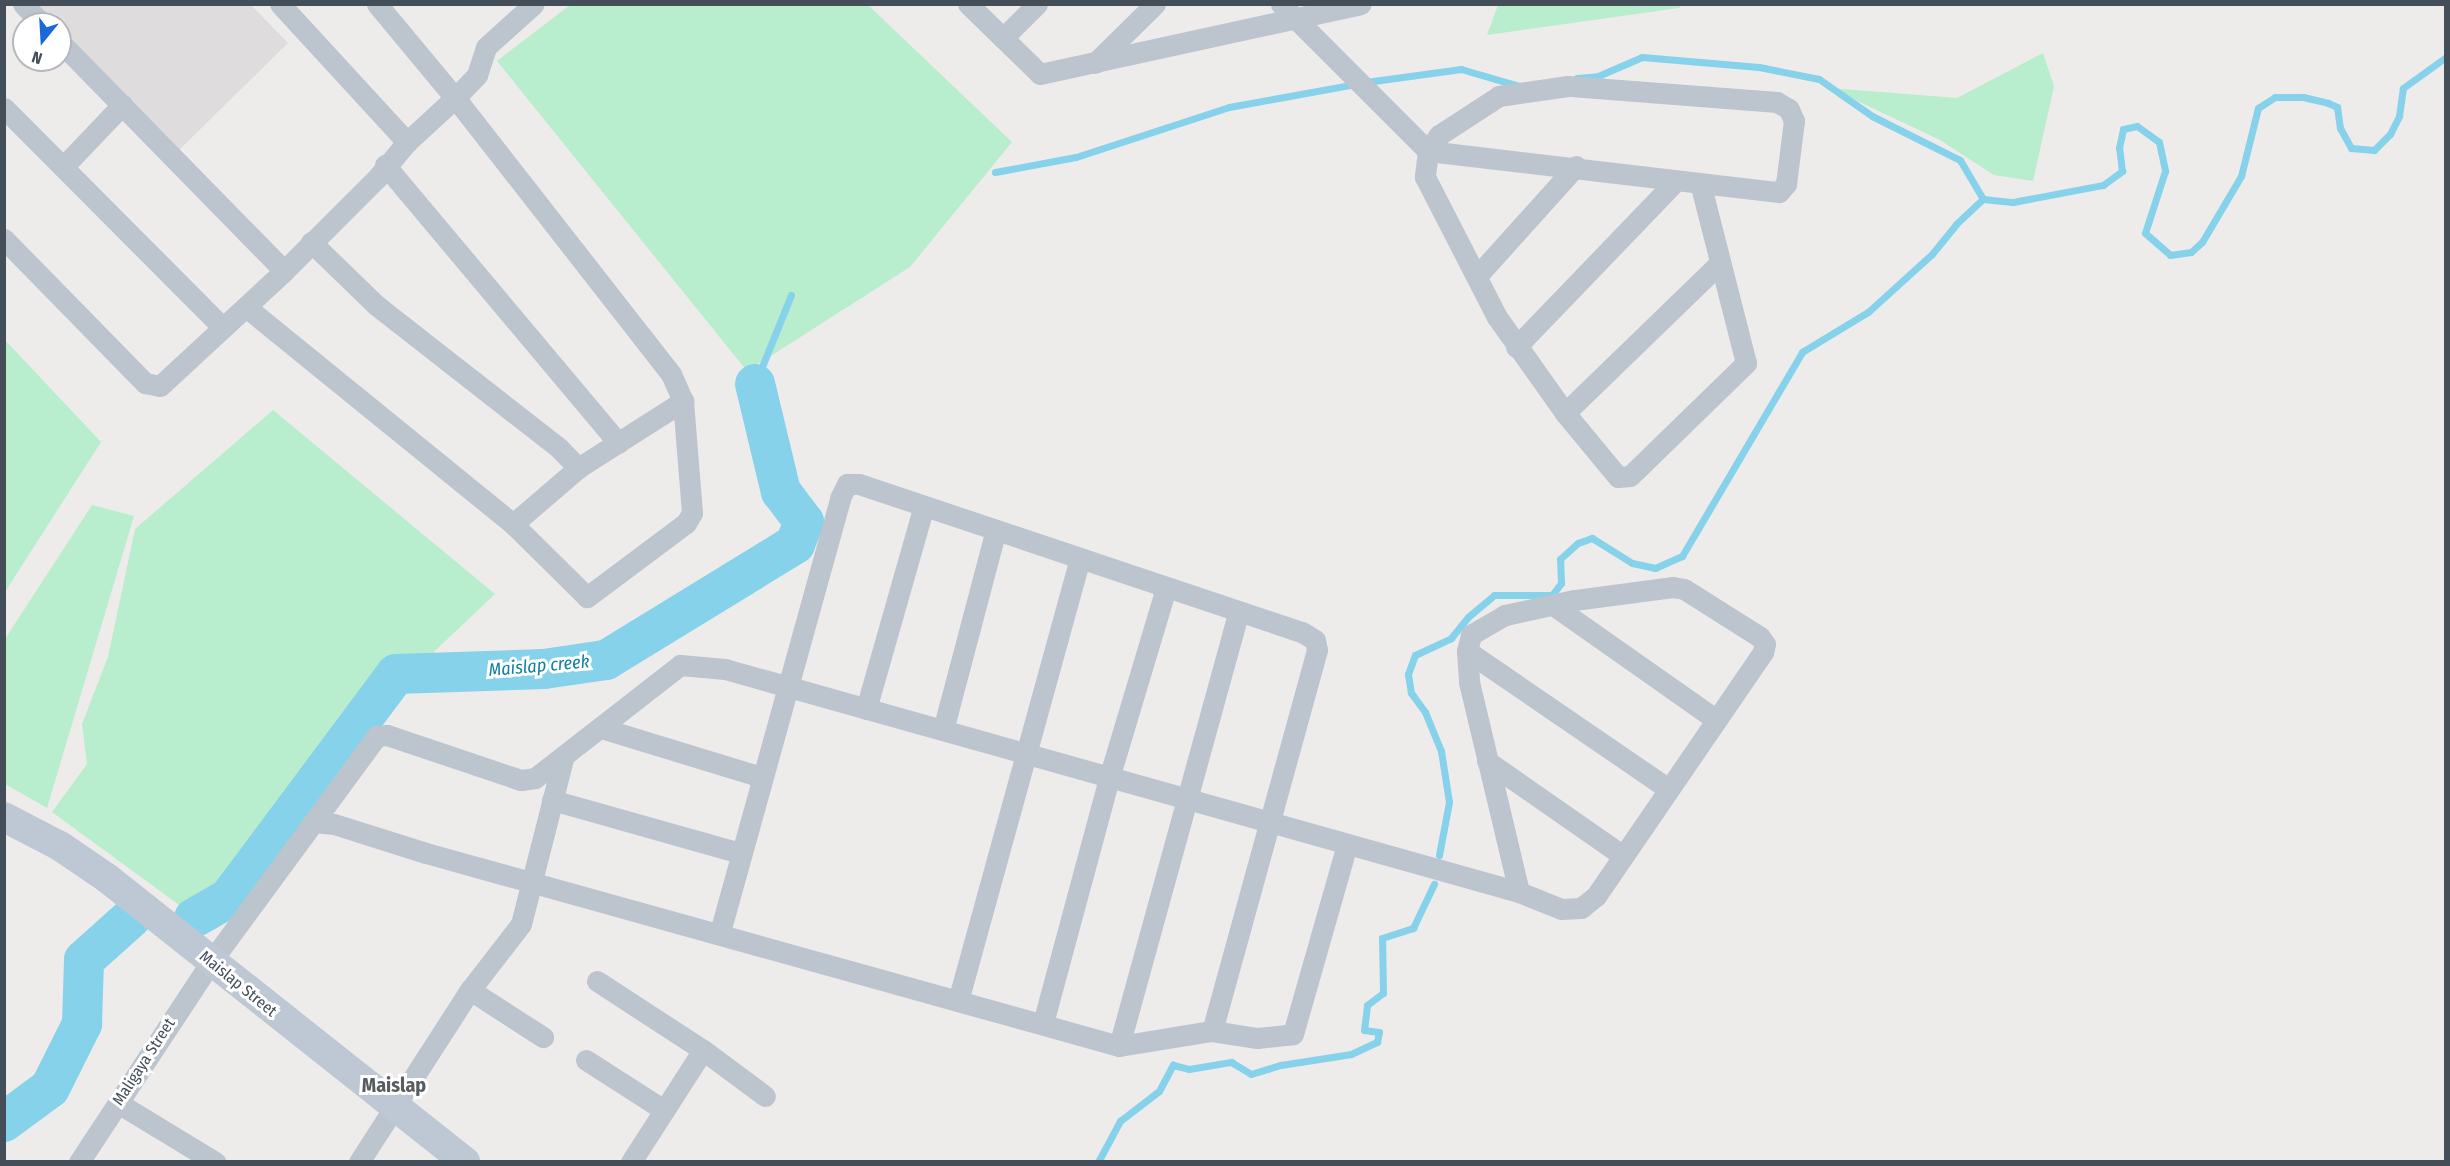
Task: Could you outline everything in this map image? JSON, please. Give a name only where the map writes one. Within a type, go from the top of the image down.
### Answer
[{"type":"main road","name":"Maislap Street","points":[[4,817],[60,846],[107,878],[210,963],[465,1161]]},
{"type":"street","points":[[280,4],[406,142]]},
{"type":"street","points":[[246,307],[513,524],[587,597],[686,524],[692,513],[683,401],[671,374],[455,98],[377,4]]},
{"type":"street","points":[[4,239],[153,386],[160,386],[284,271],[377,178],[385,165],[406,142],[477,75],[486,47],[534,4]]},
{"type":"street","points":[[968,4],[1040,74],[1095,63],[1287,11],[1360,4]]},
{"type":"street","points":[[1004,38],[1036,4]]},
{"type":"street","points":[[1095,63],[1155,4]]},
{"type":"street","points":[[1287,11],[1428,151],[1576,166],[1701,186],[1779,192],[1786,184],[1794,121],[1789,109],[1777,102],[1568,86],[1499,96],[1438,135],[1428,151],[1425,177],[1516,346],[1565,413],[1618,477],[1630,476],[1746,363],[1701,186]]},
{"type":"street","points":[[72,54],[284,271]]},
{"type":"street","points":[[63,166],[122,105]]},
{"type":"street","points":[[4,108],[223,328]]},
{"type":"street","points":[[385,165],[618,442]]},
{"type":"street","points":[[1478,276],[1576,166]]},
{"type":"street","points":[[1516,346],[1676,181]]},
{"type":"street","points":[[311,242],[376,305],[559,448],[578,468]]},
{"type":"street","points":[[1565,413],[1720,263]]},
{"type":"street","points":[[513,524],[578,468],[683,401]]},
{"type":"street","points":[[720,932],[786,687],[847,484],[859,484],[1238,613],[1302,632],[1315,640],[1317,651],[1267,822],[1212,1031]]},
{"type":"street","points":[[866,709],[924,506]]},
{"type":"street","points":[[943,730],[996,530]]},
{"type":"street","points":[[958,1001],[1080,558]]},
{"type":"street","points":[[359,1161],[470,990],[521,924],[563,759],[680,665],[725,669],[1519,892],[1561,909],[1581,908],[1596,896],[1667,788],[1763,652],[1765,644],[1760,637],[1684,589],[1673,587],[1553,605],[1505,615],[1481,627],[1471,635],[1467,651],[1469,682],[1519,892]]},
{"type":"street","points":[[1043,1023],[1109,778],[1166,588]]},
{"type":"street","points":[[1553,605],[1715,718]]},
{"type":"street","points":[[1119,1046],[1238,613]]},
{"type":"street","points":[[1467,651],[1667,788]]},
{"type":"street","points":[[601,728],[761,777]]},
{"type":"street","name":"Maligaya Street","points":[[83,1160],[210,963],[377,736],[387,735],[521,780],[536,778],[563,759]]},
{"type":"street","points":[[1487,761],[1623,856]]},
{"type":"street","points":[[552,800],[740,853]]},
{"type":"street","points":[[314,822],[334,824],[426,853],[720,932],[1119,1046],[1212,1031],[1257,1038],[1293,1034],[1347,845]]},
{"type":"street","points":[[597,981],[703,1050],[765,1096]]},
{"type":"street","points":[[470,990],[543,1036]]},
{"type":"street","points":[[631,1161],[703,1050]]},
{"type":"street","points":[[586,1060],[664,1110]]},
{"type":"street","points":[[118,1103],[215,1161]]},
{"type":"shaded area","points":[[27,5],[251,5],[288,43],[176,153],[72,49],[72,12],[34,12]]},
{"type":"green space","points":[[1498,4],[1681,5],[1679,8],[1487,35]]},
{"type":"green space","points":[[570,5],[868,5],[1012,142],[910,267],[747,371],[497,61]]},
{"type":"green space","points":[[2043,53],[2054,86],[2033,181],[1994,175],[1940,140],[1830,88],[1957,98]]},
{"type":"green space","points":[[5,340],[101,442],[5,592]]},
{"type":"green space","points":[[273,410],[495,594],[348,733],[254,872],[186,910],[52,812],[87,764],[82,724],[108,657],[135,529]]},
{"type":"green space","points":[[92,505],[134,516],[47,808],[5,784],[5,639]]},
{"type":"waterway","points":[[1577,78],[1598,76],[1642,57],[1759,67],[1819,79],[1872,116],[1960,160],[1983,199]]},
{"type":"waterway","points":[[1439,855],[1449,802],[1441,751],[1425,712],[1411,693],[1408,674],[1415,655],[1451,638],[1468,617],[1494,595],[1552,595],[1561,583],[1560,559],[1578,543],[1592,538],[1632,563],[1655,568],[1682,556],[1802,352],[1868,312],[1932,254],[1956,224],[1983,199],[2013,202],[2103,185],[2122,171],[2119,148],[2123,129],[2137,126],[2159,142],[2165,171],[2145,233],[2170,255],[2191,252],[2202,242],[2241,176],[2258,108],[2275,97],[2303,97],[2328,103],[2337,107],[2340,128],[2351,148],[2374,150],[2390,134],[2399,116],[2403,88],[2446,57]]},
{"type":"waterway","points":[[1366,82],[1461,69],[1519,86]]},
{"type":"waterway","points":[[995,172],[1076,157],[1229,107],[1355,84]]},
{"type":"waterway","points":[[755,384],[791,295]]},
{"type":"waterway","name":"Maislap creek","points":[[194,918],[229,898],[396,674],[544,669],[606,660],[795,544],[804,522],[781,492],[755,384]]},
{"type":"waterway","points":[[1098,1162],[1120,1121],[1159,1091],[1173,1065],[1189,1069],[1231,1062],[1251,1074],[1281,1065],[1351,1054],[1377,1042],[1379,1032],[1364,1030],[1367,1005],[1383,993],[1382,938],[1413,928],[1434,884]]},
{"type":"waterway","name":"Maislap creek","points":[[4,1122],[50,1088],[82,1024],[84,960],[132,917]]},
{"type":"district","name":"Maislap","points":[[394,1085]]}]
